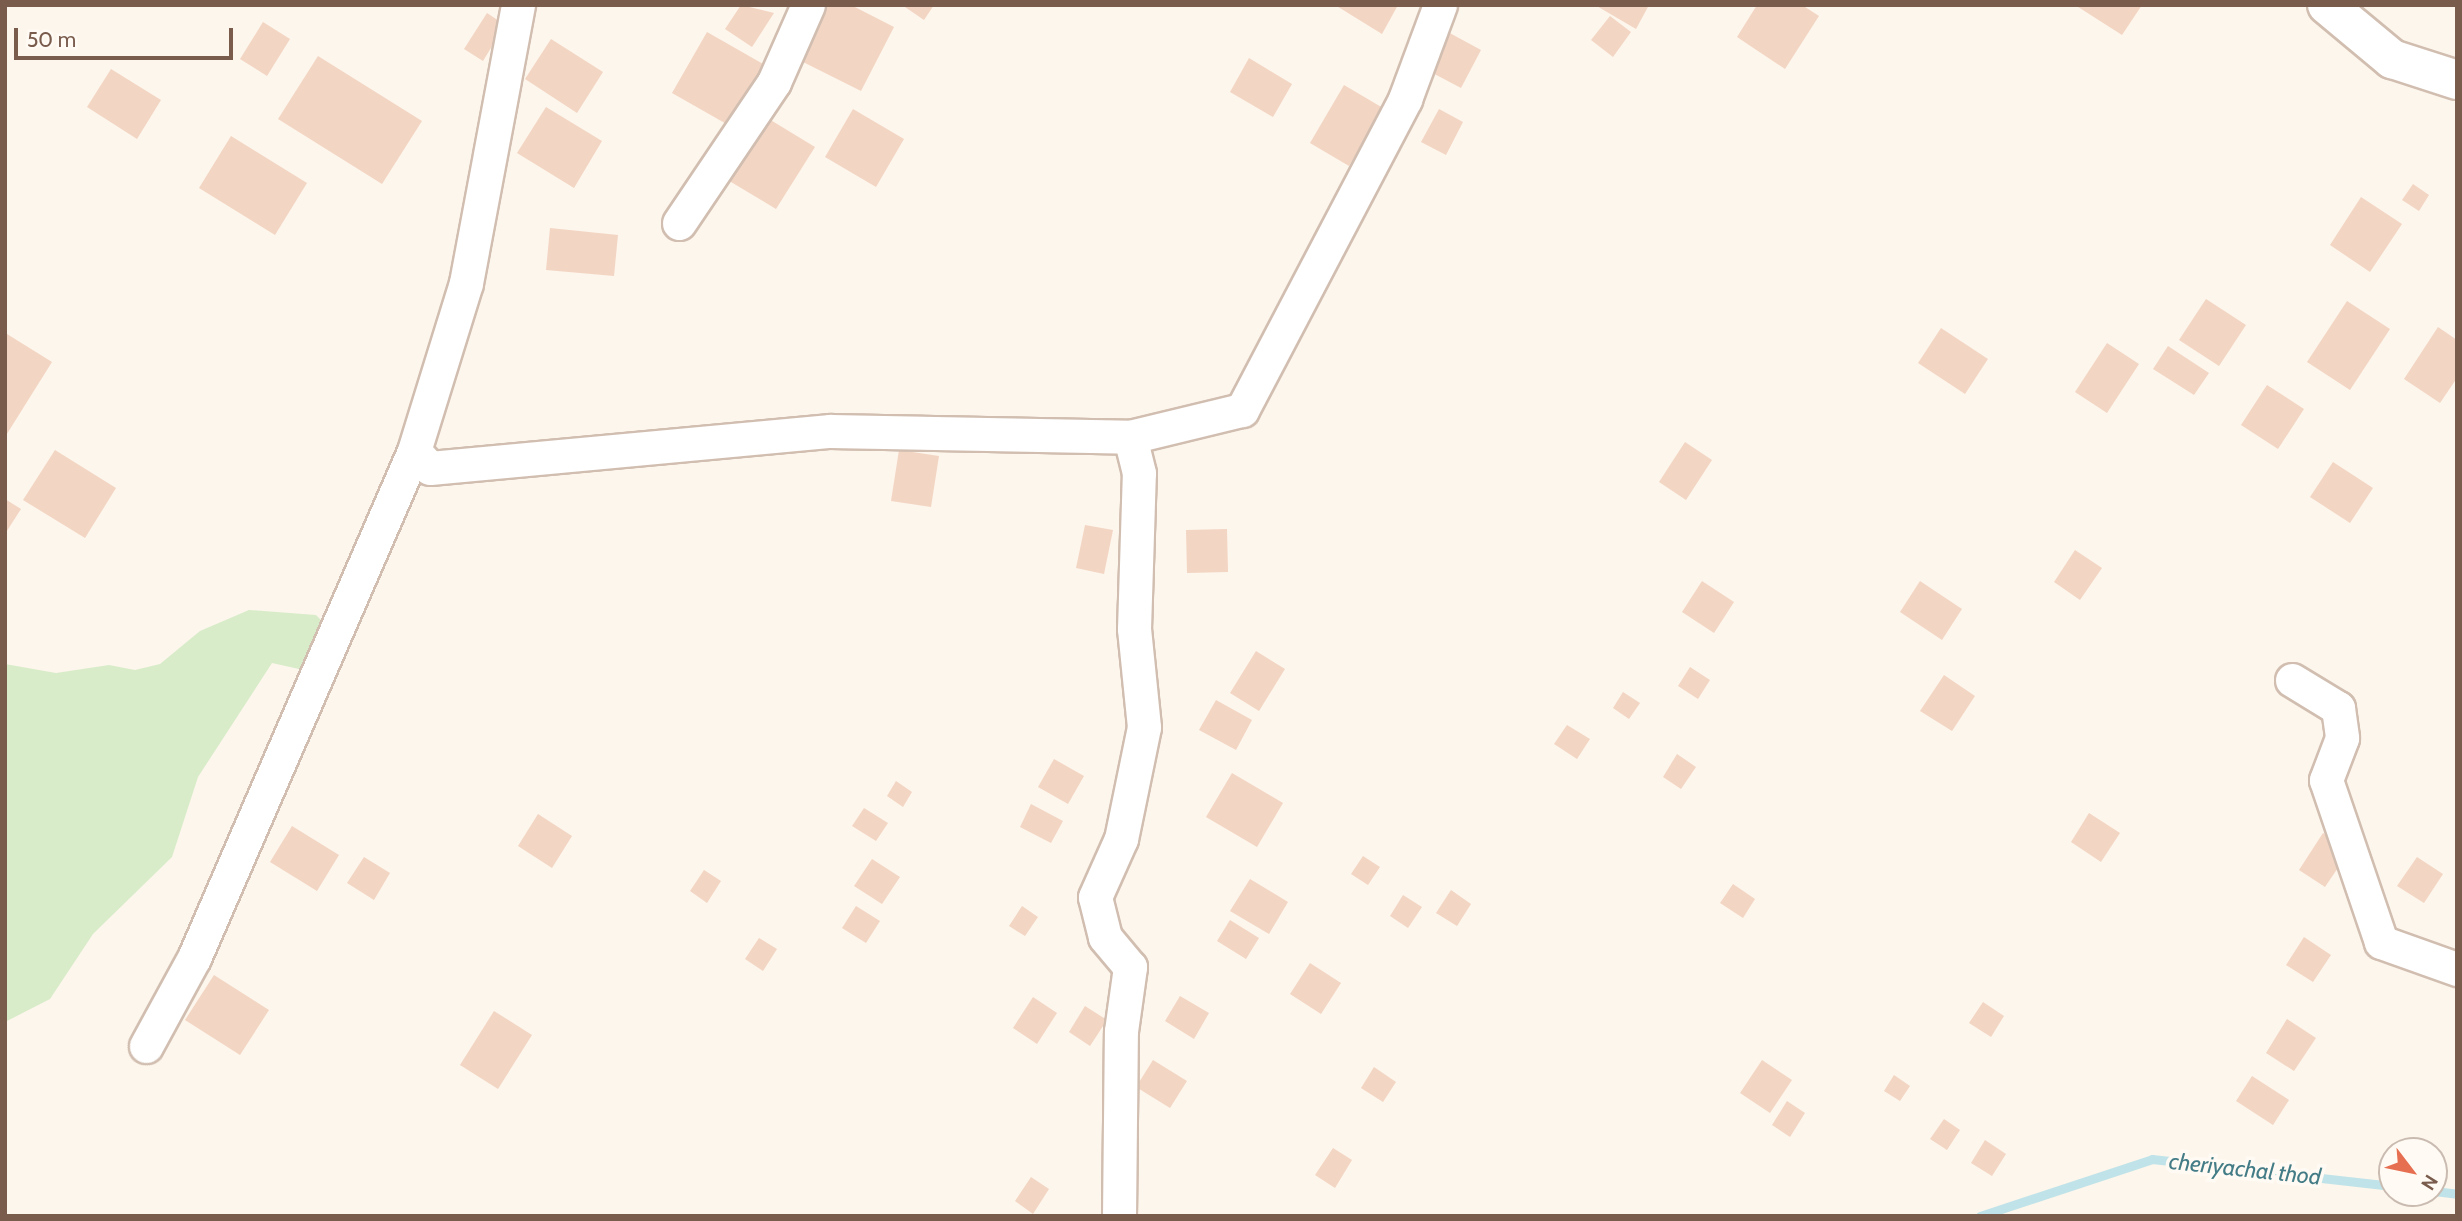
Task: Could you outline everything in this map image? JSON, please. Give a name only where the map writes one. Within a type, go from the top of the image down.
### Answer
[{"type":"main road","points":[[2327,5],[2392,59],[2457,80]]},
{"type":"street","points":[[146,1046],[194,958],[414,451],[466,284],[518,5]]},
{"type":"street","points":[[679,223],[774,82],[808,5]]},
{"type":"street","points":[[414,451],[429,468],[830,431],[1130,437],[1242,410],[1405,99],[1440,5]]},
{"type":"street","points":[[1119,1216],[1121,1031],[1129,967],[1105,937],[1095,897],[1121,839],[1144,727],[1134,629],[1139,473],[1130,437]]},
{"type":"street","points":[[2292,680],[2338,708],[2342,738],[2326,780],[2381,942],[2457,969]]},
{"type":"green space","points":[[249,610],[316,615],[325,624],[311,662],[299,669],[272,663],[198,777],[172,857],[93,934],[50,999],[5,1022],[5,664],[56,673],[109,665],[135,670],[160,664],[200,631]]},
{"type":"building","points":[[741,5],[774,13],[752,47],[725,29]]},
{"type":"building","points":[[827,5],[851,5],[894,27],[861,91],[799,60]]},
{"type":"building","points":[[902,5],[934,5],[924,20]]},
{"type":"building","points":[[1335,5],[1398,5],[1382,34]]},
{"type":"building","points":[[1595,5],[1649,5],[1636,29]]},
{"type":"building","points":[[1757,5],[1802,5],[1819,16],[1785,69],[1737,37]]},
{"type":"building","points":[[2075,5],[2142,5],[2122,35]]},
{"type":"building","points":[[487,13],[505,25],[483,61],[464,49]]},
{"type":"building","points":[[1610,16],[1631,32],[1613,57],[1591,40]]},
{"type":"building","points":[[263,22],[290,39],[267,76],[240,59]]},
{"type":"building","points":[[1446,31],[1481,50],[1461,88],[1425,69]]},
{"type":"building","points":[[707,32],[765,65],[730,126],[672,93]]},
{"type":"building","points":[[551,39],[603,72],[577,113],[525,79]]},
{"type":"building","points":[[318,56],[422,121],[382,184],[278,119]]},
{"type":"building","points":[[1249,58],[1292,84],[1273,117],[1230,92]]},
{"type":"building","points":[[111,69],[161,100],[137,139],[87,107]]},
{"type":"building","points":[[1344,85],[1383,108],[1349,166],[1310,143]]},
{"type":"building","points":[[546,107],[602,141],[574,188],[517,153]]},
{"type":"building","points":[[853,109],[904,139],[876,187],[825,157]]},
{"type":"building","points":[[1439,109],[1463,122],[1446,155],[1421,142]]},
{"type":"building","points":[[764,116],[815,147],[776,209],[726,179]]},
{"type":"building","points":[[231,136],[307,183],[275,235],[199,188]]},
{"type":"building","points":[[2413,184],[2429,195],[2419,211],[2402,200]]},
{"type":"building","points":[[2361,197],[2402,224],[2370,272],[2330,245]]},
{"type":"building","points":[[550,228],[618,235],[614,276],[546,270]]},
{"type":"building","points":[[2206,299],[2246,325],[2219,366],[2179,340]]},
{"type":"building","points":[[2347,301],[2390,329],[2350,390],[2307,362]]},
{"type":"building","points":[[2438,327],[2457,340],[2457,378],[2440,403],[2404,379]]},
{"type":"building","points":[[1941,328],[1988,359],[1965,394],[1918,363]]},
{"type":"building","points":[[7,334],[52,362],[5,437],[5,336]]},
{"type":"building","points":[[2107,343],[2139,364],[2107,413],[2075,392]]},
{"type":"building","points":[[2168,346],[2209,373],[2194,395],[2153,369]]},
{"type":"building","points":[[2267,385],[2304,409],[2278,449],[2241,425]]},
{"type":"building","points":[[1685,442],[1712,460],[1686,500],[1659,482]]},
{"type":"building","points":[[55,450],[116,488],[85,538],[23,500]]},
{"type":"building","points":[[899,450],[939,456],[931,507],[891,501]]},
{"type":"building","points":[[2333,462],[2373,488],[2350,523],[2310,497]]},
{"type":"building","points":[[5,499],[21,509],[5,534]]},
{"type":"building","points":[[1085,525],[1113,530],[1104,574],[1076,568]]},
{"type":"building","points":[[1227,529],[1228,572],[1187,573],[1186,530]]},
{"type":"building","points":[[2075,550],[2102,568],[2080,600],[2054,582]]},
{"type":"building","points":[[1702,581],[1734,602],[1714,633],[1682,612]]},
{"type":"building","points":[[1920,581],[1962,609],[1942,640],[1900,612]]},
{"type":"building","points":[[1256,651],[1285,669],[1259,711],[1230,693]]},
{"type":"building","points":[[1690,667],[1710,680],[1698,699],[1678,686]]},
{"type":"building","points":[[1944,675],[1975,696],[1952,731],[1920,711]]},
{"type":"building","points":[[1623,692],[1640,703],[1629,719],[1613,708]]},
{"type":"building","points":[[1216,700],[1252,720],[1236,750],[1199,730]]},
{"type":"building","points":[[1567,725],[1590,739],[1577,759],[1554,744]]},
{"type":"building","points":[[1677,754],[1696,767],[1681,789],[1663,777]]},
{"type":"building","points":[[1054,759],[1084,776],[1068,804],[1038,787]]},
{"type":"building","points":[[1232,773],[1283,803],[1257,847],[1206,817]]},
{"type":"building","points":[[896,781],[912,792],[903,807],[887,796]]},
{"type":"building","points":[[1031,804],[1063,821],[1051,843],[1020,827]]},
{"type":"building","points":[[864,808],[888,823],[876,841],[852,826]]},
{"type":"building","points":[[2089,813],[2120,833],[2101,862],[2071,842]]},
{"type":"building","points":[[538,814],[572,836],[552,868],[518,846]]},
{"type":"building","points":[[292,826],[339,855],[317,891],[270,862]]},
{"type":"building","points":[[2323,833],[2350,850],[2325,887],[2299,870]]},
{"type":"building","points":[[1363,856],[1380,867],[1368,885],[1351,874]]},
{"type":"building","points":[[364,857],[390,873],[374,900],[347,883]]},
{"type":"building","points":[[2417,857],[2443,874],[2424,903],[2397,886]]},
{"type":"building","points":[[872,859],[900,877],[882,904],[854,886]]},
{"type":"building","points":[[704,870],[721,881],[707,903],[690,891]]},
{"type":"building","points":[[1250,879],[1288,902],[1269,934],[1230,911]]},
{"type":"building","points":[[1733,884],[1755,899],[1743,918],[1720,903]]},
{"type":"building","points":[[1451,890],[1471,904],[1457,926],[1436,913]]},
{"type":"building","points":[[1403,895],[1422,907],[1408,928],[1390,916]]},
{"type":"building","points":[[856,906],[880,921],[866,943],[842,928]]},
{"type":"building","points":[[1022,906],[1038,917],[1025,936],[1009,926]]},
{"type":"building","points":[[1230,920],[1259,938],[1246,959],[1217,941]]},
{"type":"building","points":[[2304,937],[2331,955],[2313,982],[2286,965]]},
{"type":"building","points":[[759,938],[777,949],[763,971],[745,959]]},
{"type":"building","points":[[1310,963],[1341,983],[1321,1014],[1290,994]]},
{"type":"building","points":[[214,975],[269,1010],[240,1055],[185,1020]]},
{"type":"building","points":[[1180,996],[1209,1013],[1194,1039],[1165,1021]]},
{"type":"building","points":[[1033,997],[1057,1013],[1037,1044],[1013,1028]]},
{"type":"building","points":[[1983,1002],[2004,1016],[1991,1037],[1969,1023]]},
{"type":"building","points":[[1085,1006],[1107,1020],[1090,1046],[1069,1032]]},
{"type":"building","points":[[494,1011],[532,1035],[498,1089],[460,1065]]},
{"type":"building","points":[[2287,1019],[2316,1038],[2294,1071],[2266,1053]]},
{"type":"building","points":[[1153,1060],[1187,1081],[1170,1108],[1136,1087]]},
{"type":"building","points":[[1762,1060],[1792,1080],[1770,1113],[1740,1093]]},
{"type":"building","points":[[1374,1067],[1396,1082],[1383,1102],[1361,1088]]},
{"type":"building","points":[[1894,1075],[1910,1086],[1900,1101],[1884,1091]]},
{"type":"building","points":[[2252,1076],[2289,1100],[2273,1125],[2236,1101]]},
{"type":"building","points":[[1787,1101],[1805,1113],[1790,1137],[1772,1125]]},
{"type":"building","points":[[1944,1119],[1960,1130],[1947,1150],[1930,1139]]},
{"type":"building","points":[[1985,1140],[2006,1154],[1992,1176],[1971,1163]]},
{"type":"building","points":[[1333,1148],[1352,1160],[1335,1188],[1315,1175]]},
{"type":"building","points":[[1031,1177],[1049,1189],[1033,1214],[1015,1201]]},
{"type":"waterway","name":"cheriyachal thod","points":[[1980,1216],[2152,1159],[2378,1184]]},
{"type":"waterway","name":"cheriyachal thod","points":[[2448,1193],[2457,1194]]}]
